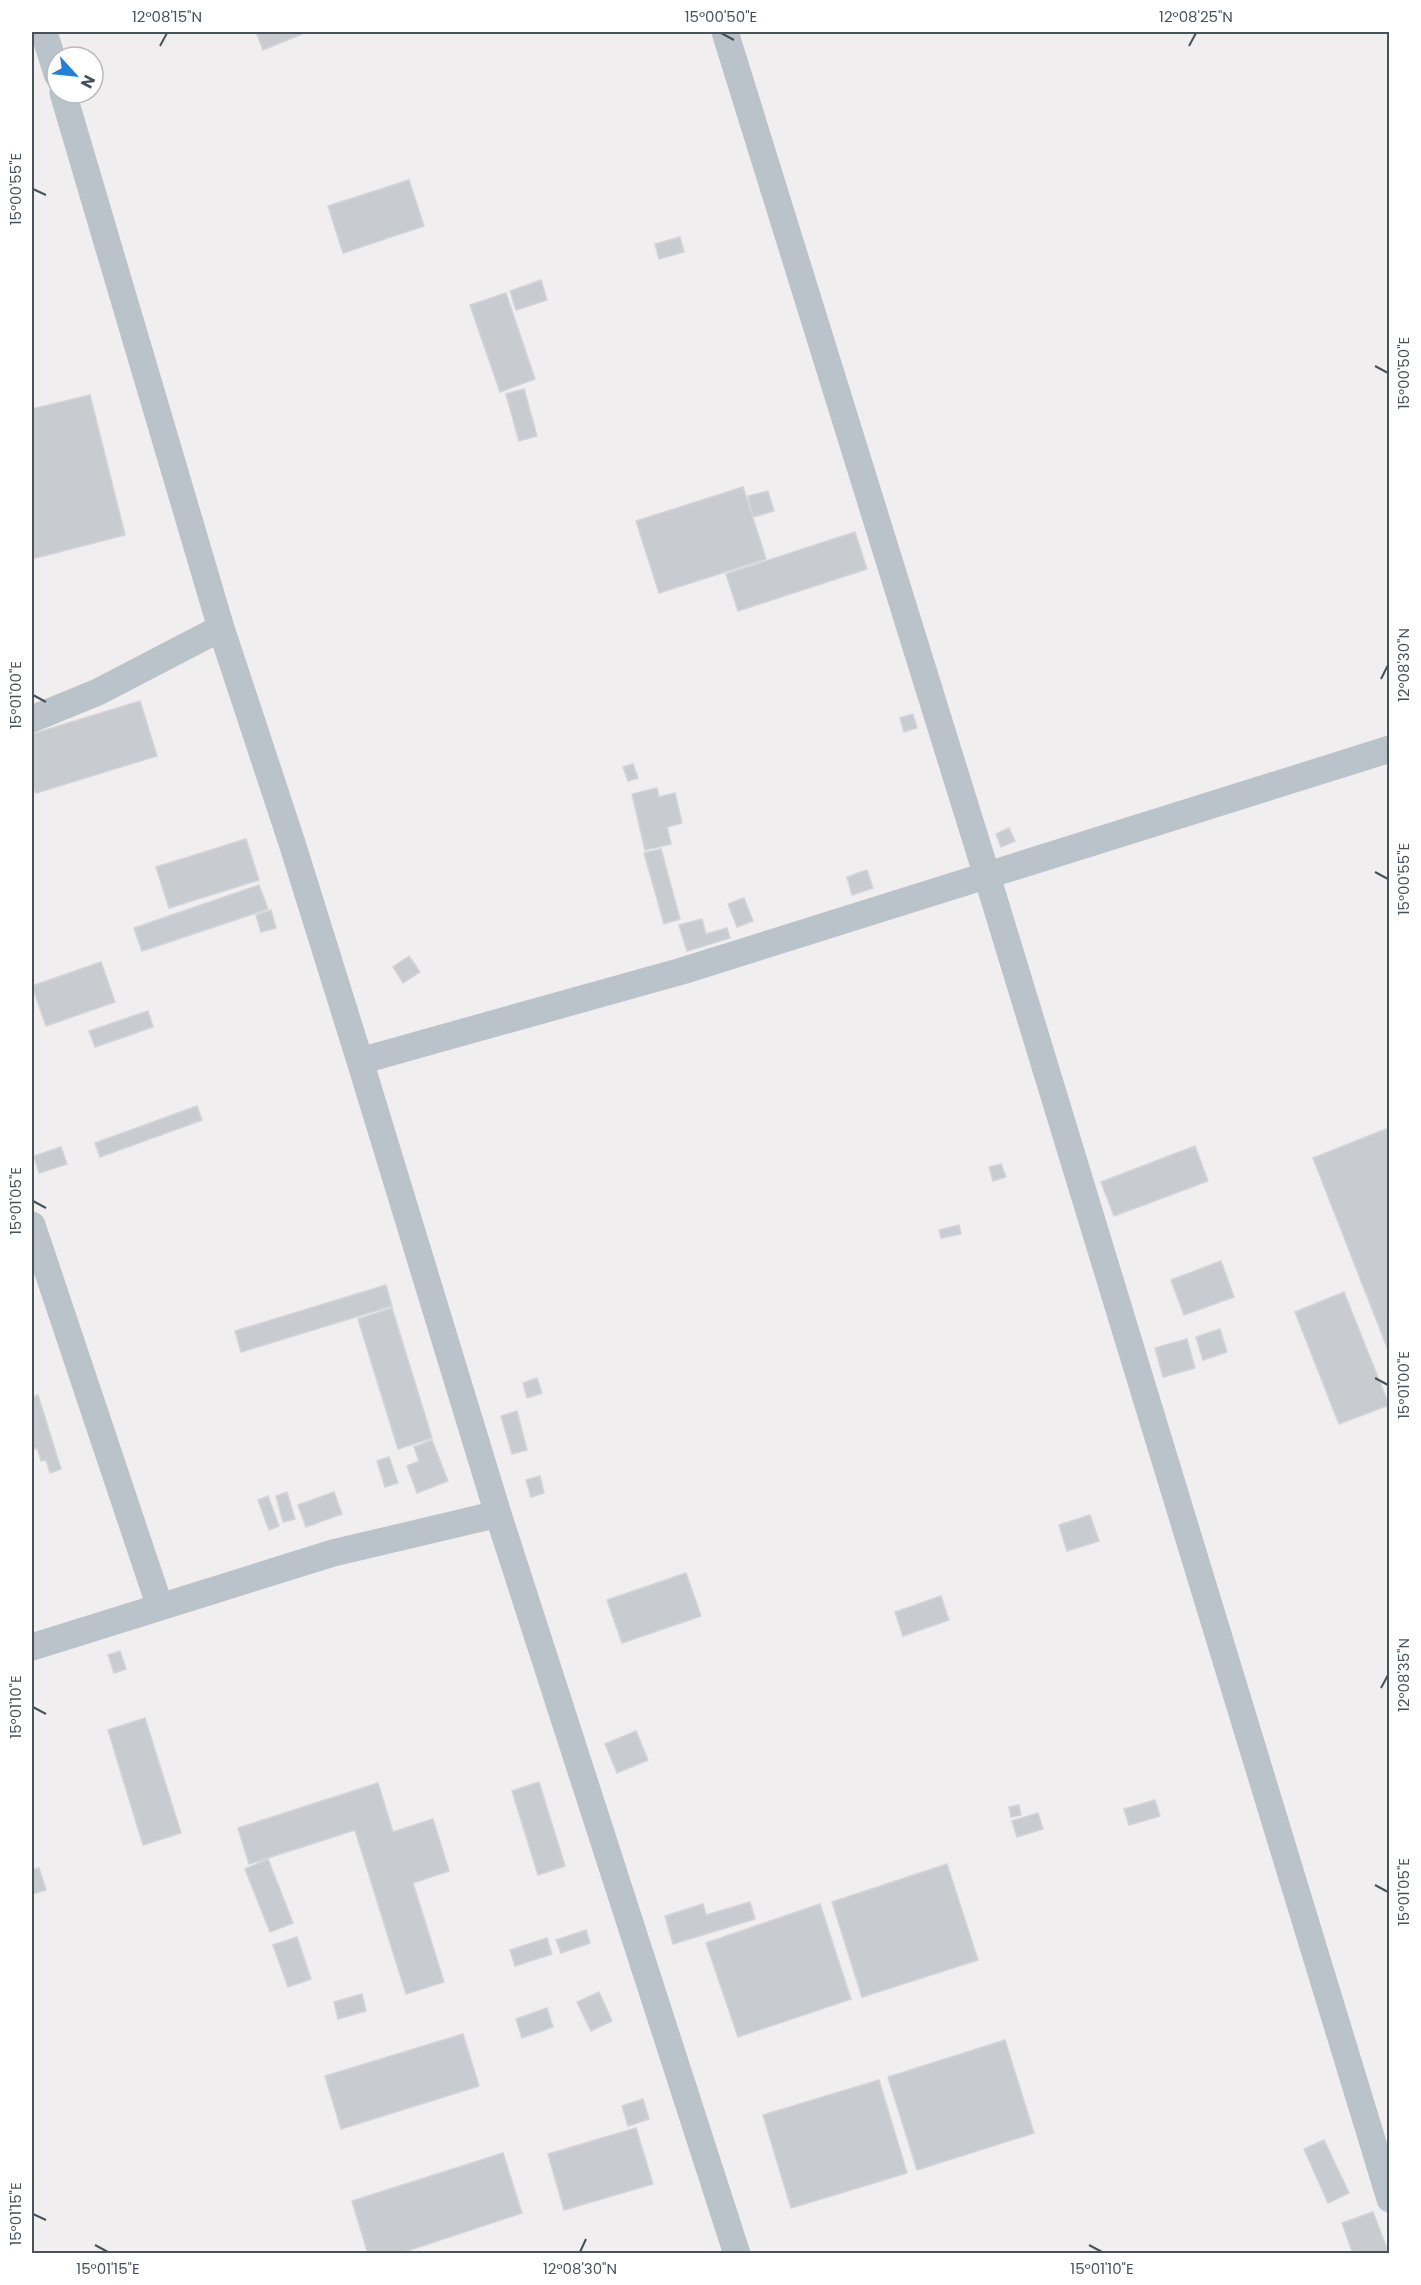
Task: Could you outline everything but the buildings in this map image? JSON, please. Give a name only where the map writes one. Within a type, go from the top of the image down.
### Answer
[{"type":"street","points":[[725,32],[987,876],[1389,2199]]},
{"type":"street","points":[[67,105],[221,628],[292,843],[498,1514],[737,2253]]},
{"type":"street","points":[[32,719],[98,692],[221,628]]},
{"type":"street","points":[[360,1061],[682,971],[1389,749]]},
{"type":"street","points":[[32,1226],[160,1607]]},
{"type":"street","points":[[32,1647],[333,1552],[498,1514]]}]
